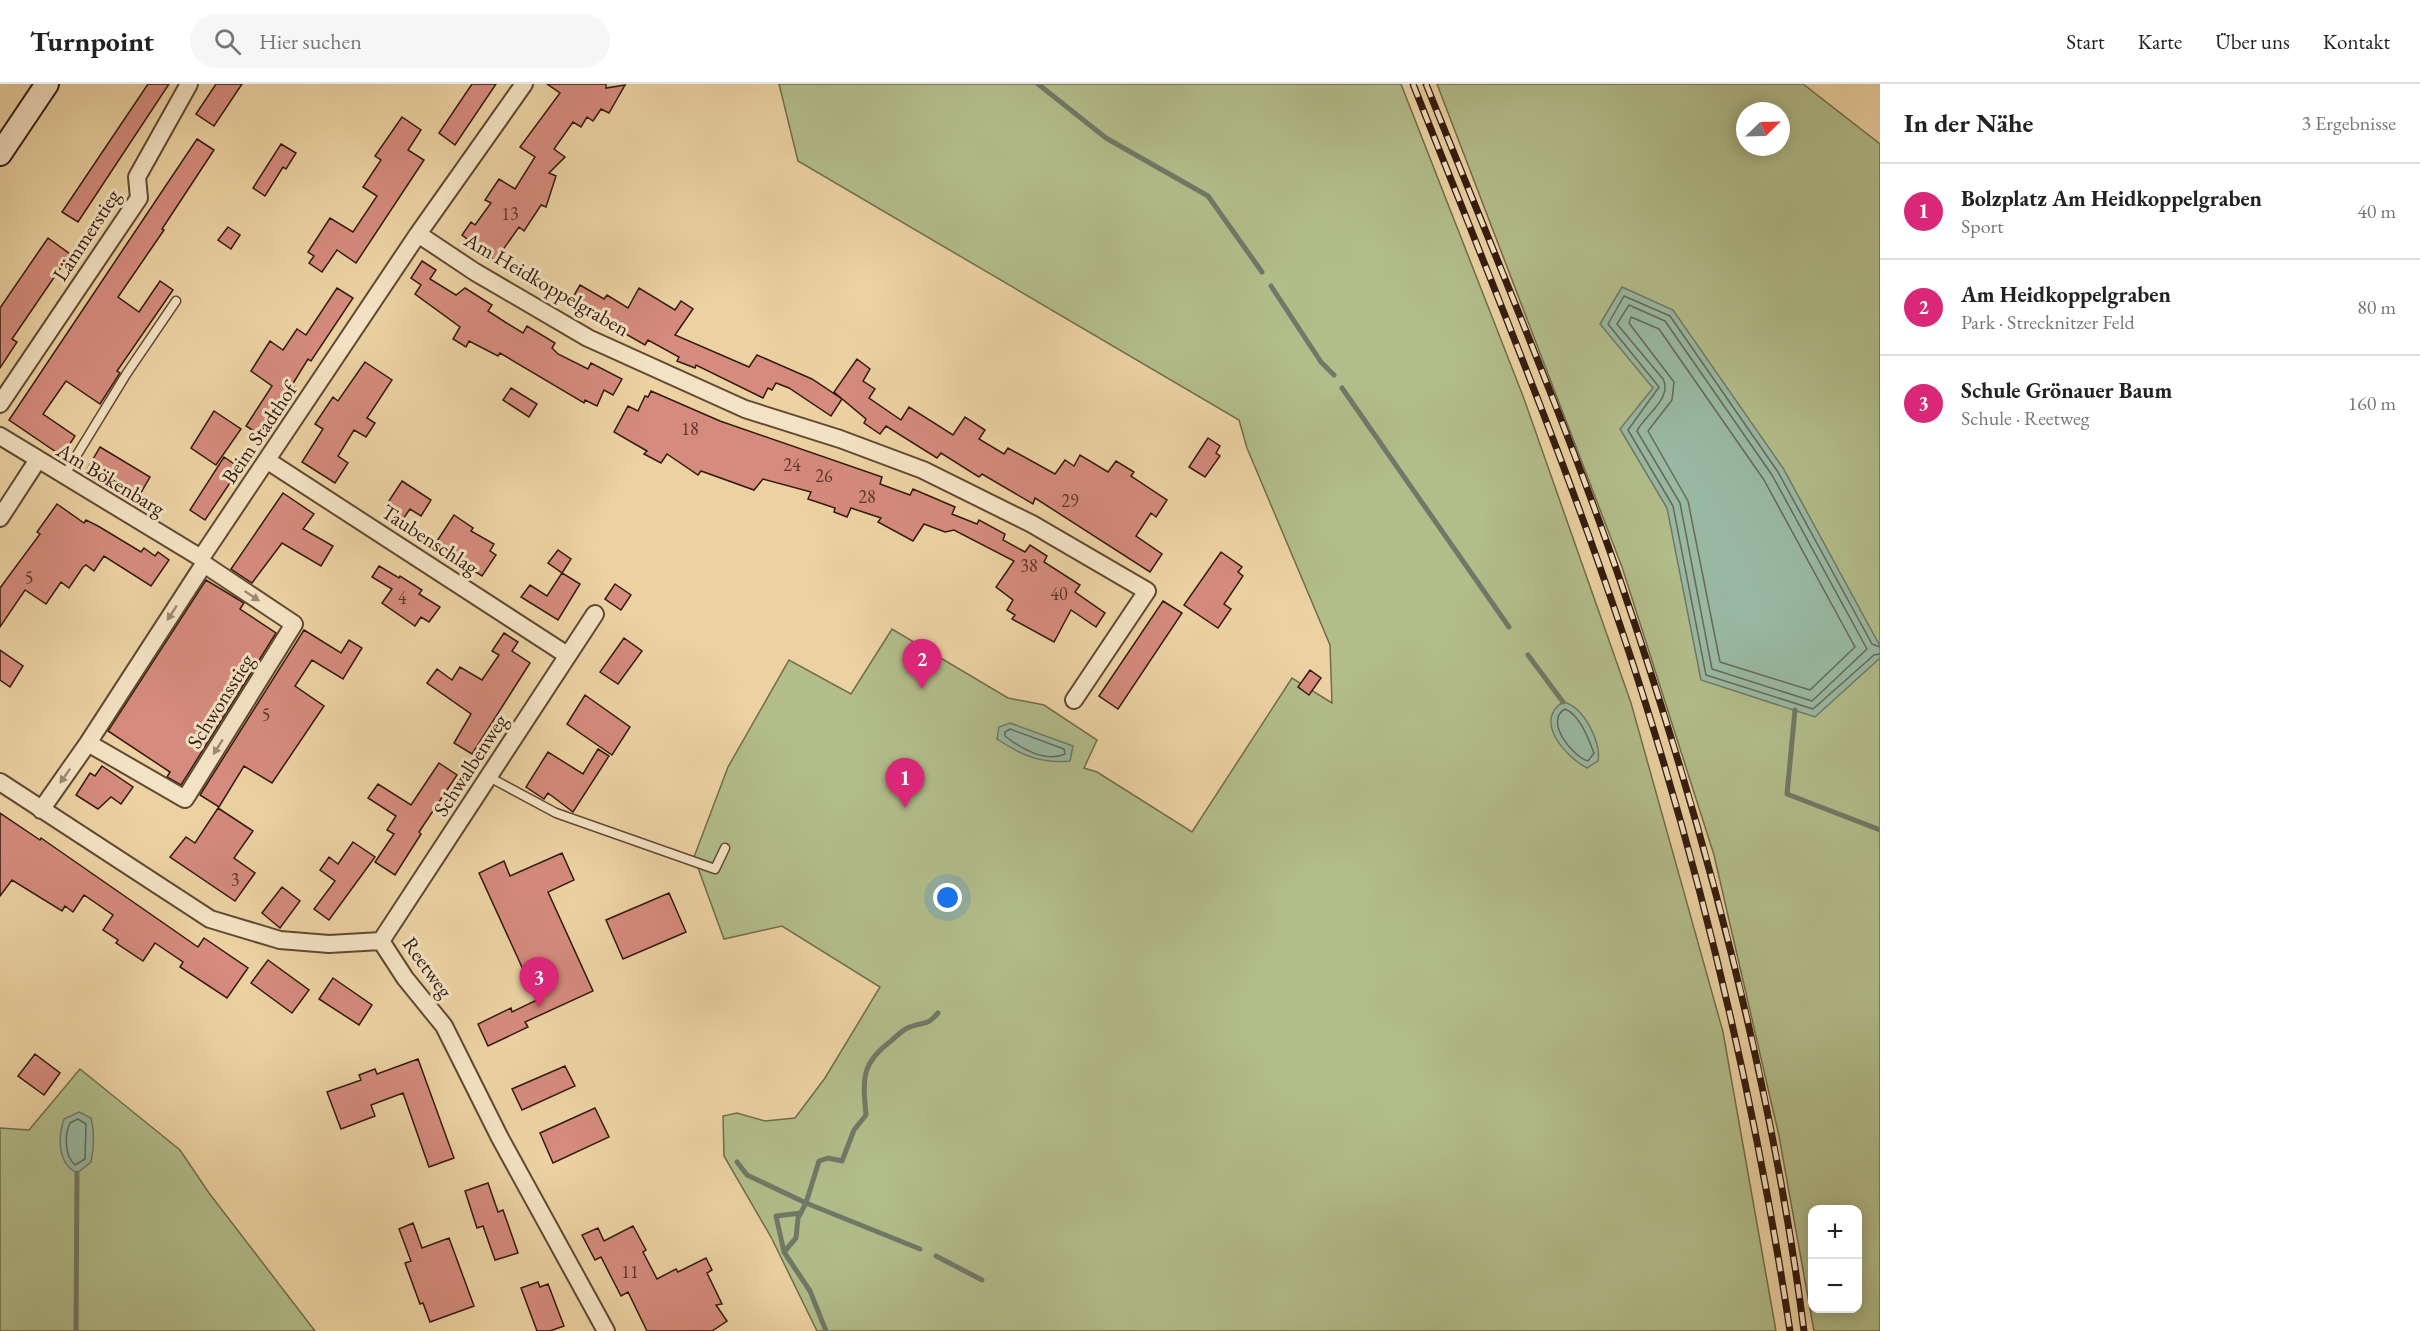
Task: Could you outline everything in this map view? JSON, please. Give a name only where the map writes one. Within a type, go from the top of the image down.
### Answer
[{"type":"main road","points":[[0,154],[47,84]]},
{"type":"street","name":"Lämmerstieg","points":[[0,404],[139,198],[137,177],[189,84]]},
{"type":"street","name":"Beim Stadthof","points":[[41,810],[88,743],[202,561],[418,234],[524,84]]},
{"type":"street","name":"Am Heidkoppelgraben","points":[[418,234],[475,272],[588,338],[745,409],[840,439],[923,470],[1032,524],[1147,591],[1074,700]]},
{"type":"street","name":"Am Bökenbarg","points":[[0,436],[202,561]]},
{"type":"street","points":[[0,518],[38,461]]},
{"type":"street","name":"Taubenschlag","points":[[268,461],[567,655]]},
{"type":"street","name":"Schwonsstieg","points":[[88,743],[185,799],[294,624],[202,561]]},
{"type":"street","name":"Schwalbenweg","points":[[381,941],[595,614]]},
{"type":"street","name":"Reetweg","points":[[0,782],[210,919],[280,940],[329,944],[381,941],[405,978],[444,1026],[500,1138],[606,1331]]},
{"type":"lane","points":[[64,477],[127,373],[176,301]]},
{"type":"lane","points":[[489,777],[556,813],[715,869],[725,848]]},
{"type":"shaded area","points":[[779,84],[1401,84],[1523,396],[1631,703],[1723,1032],[1776,1331],[817,1331],[771,1237],[724,1156],[723,1116],[737,1113],[765,1121],[795,1118],[825,1078],[880,987],[782,926],[724,939],[694,857],[728,767],[789,660],[851,694],[892,629],[1008,698],[1044,705],[1097,740],[1084,768],[1097,772],[1192,832],[1292,678],[1332,703],[1330,645],[1247,448],[1239,420],[798,161]]},
{"type":"shaded area","points":[[1437,84],[1803,84],[1880,144],[1880,1331],[1814,1331],[1811,1313],[1862,1313],[1862,1205],[1808,1205],[1808,1298],[1779,1136],[1714,855],[1622,567]]},
{"type":"shaded area","points":[[80,1069],[180,1150],[209,1193],[315,1331],[0,1331],[0,1128],[29,1130]]},
{"type":"water","points":[[1622,287],[1673,310],[1783,468],[1880,646],[1880,658],[1815,717],[1701,680],[1667,508],[1620,429],[1653,388],[1600,324]]},
{"type":"water","points":[[1563,702],[1584,717],[1594,735],[1598,761],[1587,768],[1562,747],[1552,728],[1551,719],[1555,710]]},
{"type":"water","points":[[1010,723],[1073,746],[1070,761],[1040,760],[1014,750],[997,739],[999,727]]},
{"type":"water","points":[[79,1112],[91,1118],[94,1140],[91,1162],[77,1173],[66,1163],[60,1141],[64,1119]]},
{"type":"building","points":[[148,84],[169,84],[78,222],[62,212]]},
{"type":"building","points":[[216,84],[242,84],[214,126],[196,114]]},
{"type":"building","points":[[472,84],[496,84],[455,145],[439,133]]},
{"type":"building","points":[[547,84],[606,84],[606,88],[625,85],[609,113],[601,109],[593,121],[587,117],[581,127],[573,122],[554,149],[565,157],[549,173],[556,176],[546,207],[541,205],[524,231],[519,227],[495,261],[465,242],[467,239],[462,235],[471,222],[475,225],[491,203],[485,200],[499,179],[515,189],[535,157],[520,147],[560,93]]},
{"type":"building","points":[[402,117],[421,130],[408,150],[424,160],[356,263],[337,250],[322,272],[309,263],[314,256],[308,252],[330,218],[353,232],[377,196],[363,187],[381,160],[375,156]]},
{"type":"building","points":[[197,139],[214,150],[162,229],[164,230],[118,297],[139,312],[160,281],[173,290],[117,371],[120,373],[100,404],[66,381],[43,414],[75,436],[62,456],[9,420]]},
{"type":"building","points":[[281,144],[296,153],[286,169],[283,167],[265,196],[253,188]]},
{"type":"building","points":[[228,227],[240,235],[231,249],[218,240]]},
{"type":"building","points":[[48,238],[70,254],[12,339],[17,342],[0,368],[0,308]]},
{"type":"building","points":[[422,261],[436,270],[430,279],[456,295],[465,288],[492,305],[488,311],[523,333],[527,326],[555,343],[552,348],[558,354],[588,369],[591,363],[622,379],[613,395],[604,390],[597,406],[585,400],[584,403],[500,353],[498,356],[469,341],[466,347],[453,339],[460,327],[415,294],[421,285],[411,278]]},
{"type":"building","points":[[580,285],[604,299],[607,295],[628,308],[639,288],[675,310],[681,301],[693,309],[675,335],[749,367],[757,355],[812,379],[842,399],[831,416],[789,388],[776,383],[772,390],[768,388],[763,398],[696,365],[695,368],[677,361],[679,357],[648,340],[645,345],[569,304]]},
{"type":"building","points":[[337,288],[353,298],[311,361],[308,359],[292,385],[294,387],[262,436],[246,426],[272,386],[251,371],[270,341],[283,350],[297,329],[306,335]]},
{"type":"building","points":[[857,359],[870,369],[863,381],[875,389],[869,398],[901,420],[909,407],[953,435],[965,417],[985,430],[979,439],[1004,454],[1008,448],[1055,474],[1065,460],[1074,466],[1080,455],[1108,472],[1116,461],[1134,472],[1131,476],[1167,500],[1156,517],[1151,513],[1136,536],[1162,554],[1150,572],[1035,498],[1033,504],[982,474],[979,477],[941,453],[937,458],[886,426],[880,434],[864,423],[866,419],[834,392]]},
{"type":"building","points":[[365,362],[392,380],[367,418],[375,423],[366,437],[354,430],[338,456],[348,463],[335,483],[302,462],[323,429],[315,424],[333,397],[338,401]]},
{"type":"building","points":[[511,388],[537,404],[529,417],[503,400]]},
{"type":"building","points":[[651,391],[720,421],[882,477],[880,484],[910,495],[913,489],[955,507],[952,514],[977,524],[979,520],[1005,534],[1003,540],[1025,552],[1030,545],[1047,556],[1044,562],[1080,585],[1075,592],[1105,613],[1096,627],[1071,610],[1054,642],[1012,619],[1015,615],[1007,610],[1013,600],[996,587],[1014,561],[954,530],[945,532],[924,524],[913,541],[878,522],[881,518],[851,508],[847,517],[834,512],[835,508],[808,499],[811,492],[763,479],[754,490],[701,471],[698,475],[667,454],[661,463],[644,454],[647,451],[614,432],[628,406],[638,411],[645,396],[648,397]]},
{"type":"building","points":[[214,411],[241,429],[216,465],[191,448]]},
{"type":"building","points":[[1208,438],[1220,446],[1216,453],[1220,456],[1205,477],[1189,467]]},
{"type":"building","points":[[100,447],[150,477],[135,503],[85,473]]},
{"type":"building","points":[[224,457],[240,468],[205,520],[190,510]]},
{"type":"building","points":[[402,481],[431,500],[421,516],[410,509],[403,519],[385,507]]},
{"type":"building","points":[[283,493],[314,514],[303,529],[333,546],[321,566],[282,543],[252,583],[231,569]]},
{"type":"building","points":[[57,504],[84,523],[86,520],[98,526],[141,552],[144,548],[155,556],[158,552],[169,560],[151,586],[104,556],[94,571],[86,565],[83,567],[69,588],[61,582],[46,604],[25,590],[0,627],[0,588],[40,534],[37,532]]},
{"type":"building","points":[[454,515],[473,528],[471,531],[494,544],[490,551],[496,555],[482,576],[460,562],[463,558],[437,541]]},
{"type":"building","points":[[558,550],[571,559],[562,573],[548,563]]},
{"type":"building","points":[[1221,552],[1242,567],[1238,572],[1243,576],[1224,604],[1231,609],[1218,628],[1184,605]]},
{"type":"building","points":[[379,566],[422,590],[419,594],[440,607],[429,622],[421,617],[415,626],[382,603],[392,589],[372,577]]},
{"type":"building","points":[[562,573],[580,584],[558,620],[521,597],[530,585],[547,596]]},
{"type":"building","points":[[206,580],[244,603],[240,609],[276,633],[181,785],[167,777],[170,772],[108,731]]},
{"type":"building","points":[[615,584],[631,595],[621,610],[605,599]]},
{"type":"building","points":[[1163,601],[1182,613],[1118,709],[1099,696]]},
{"type":"building","points":[[304,630],[341,653],[349,640],[362,648],[343,679],[312,660],[295,686],[324,706],[272,783],[244,766],[219,807],[200,795]]},
{"type":"building","points":[[504,633],[518,642],[512,651],[530,663],[472,754],[454,743],[471,714],[427,683],[437,669],[452,680],[460,667],[482,680],[499,655],[492,651]]},
{"type":"building","points":[[624,638],[642,651],[618,684],[600,672]]},
{"type":"building","points":[[0,650],[23,666],[10,687],[0,680]]},
{"type":"building","points":[[1310,670],[1321,678],[1309,695],[1298,687]]},
{"type":"building","points":[[585,695],[630,727],[612,755],[567,724]]},
{"type":"building","points":[[598,749],[609,756],[573,812],[548,793],[544,799],[526,787],[548,752],[583,774]]},
{"type":"building","points":[[439,763],[457,775],[419,832],[421,834],[395,875],[375,862],[394,834],[387,830],[396,816],[368,798],[378,784],[411,805]]},
{"type":"building","points":[[102,766],[133,787],[121,804],[111,797],[98,809],[76,795],[90,773],[95,776]]},
{"type":"building","points":[[218,808],[253,831],[234,858],[255,873],[235,901],[170,857],[186,837],[195,843]]},
{"type":"building","points":[[0,813],[40,840],[41,838],[198,947],[204,938],[248,968],[227,998],[180,967],[183,962],[155,943],[143,961],[116,943],[118,940],[103,930],[113,915],[84,895],[73,912],[65,906],[62,911],[12,880],[0,896]]},
{"type":"building","points":[[353,842],[375,857],[329,920],[314,909],[335,881],[320,870],[329,857],[338,864]]},
{"type":"building","points":[[562,853],[574,880],[548,892],[593,991],[525,1022],[528,1027],[488,1046],[478,1024],[511,1008],[512,1012],[537,1000],[479,873],[504,861],[510,876]]},
{"type":"building","points":[[282,887],[300,901],[280,928],[262,913]]},
{"type":"building","points":[[669,893],[686,932],[623,959],[606,920]]},
{"type":"building","points":[[268,960],[309,990],[292,1013],[251,983]]},
{"type":"building","points":[[333,978],[372,1005],[359,1025],[319,999]]},
{"type":"building","points":[[35,1054],[60,1073],[44,1095],[18,1076]]},
{"type":"building","points":[[418,1059],[454,1158],[429,1167],[403,1093],[371,1105],[375,1116],[341,1129],[327,1092],[361,1080],[359,1075],[375,1069],[377,1074]]},
{"type":"building","points":[[565,1066],[575,1086],[522,1110],[512,1089]]},
{"type":"building","points":[[595,1108],[609,1137],[553,1163],[540,1133]]},
{"type":"building","points":[[488,1183],[498,1212],[503,1210],[518,1253],[495,1260],[483,1226],[477,1228],[465,1191]]},
{"type":"building","points":[[413,1223],[422,1248],[449,1238],[474,1306],[430,1322],[423,1303],[420,1304],[405,1263],[411,1261],[399,1229]]},
{"type":"building","points":[[633,1226],[646,1250],[643,1252],[657,1279],[676,1269],[678,1272],[706,1258],[712,1270],[707,1273],[722,1304],[716,1305],[727,1321],[712,1331],[647,1331],[628,1292],[621,1296],[601,1257],[595,1260],[582,1235],[598,1228],[604,1241]]},
{"type":"building","points":[[538,1282],[540,1287],[548,1284],[564,1326],[550,1331],[537,1331],[521,1288]]},
{"type":"waterway","points":[[1038,84],[1106,138],[1208,196],[1262,272]]},
{"type":"waterway","points":[[1271,286],[1321,362],[1334,375]]},
{"type":"waterway","points":[[1342,388],[1509,627]]},
{"type":"waterway","points":[[1528,655],[1563,702]]},
{"type":"waterway","points":[[1795,710],[1787,794],[1880,830]]},
{"type":"waterway","points":[[784,1252],[796,1238],[798,1218],[806,1203],[819,1161],[828,1158],[842,1161],[854,1130],[866,1115],[864,1082],[874,1057],[902,1031],[928,1022],[938,1013]]},
{"type":"waterway","points":[[737,1162],[747,1175],[806,1203],[920,1249]]},
{"type":"waterway","points":[[76,1331],[77,1173]]},
{"type":"waterway","points":[[801,1213],[776,1216],[784,1252],[810,1291],[826,1331]]},
{"type":"waterway","points":[[936,1256],[982,1280]]},
{"type":"railway","points":[[1413,84],[1565,470],[1646,705],[1691,859],[1730,1015],[1763,1172],[1790,1331]]},
{"type":"railway","points":[[1426,84],[1598,517],[1679,764],[1731,951],[1753,1045],[1790,1235],[1804,1331]]},
{"type":"place","name":"Am Heidkoppelgraben","points":[[922,689]]},
{"type":"place","name":"Bolzplatz Am Heidkoppelgraben","points":[[905,808]]},
{"type":"place","name":"Schule Grönauer Baum","points":[[539,1007]]}]
